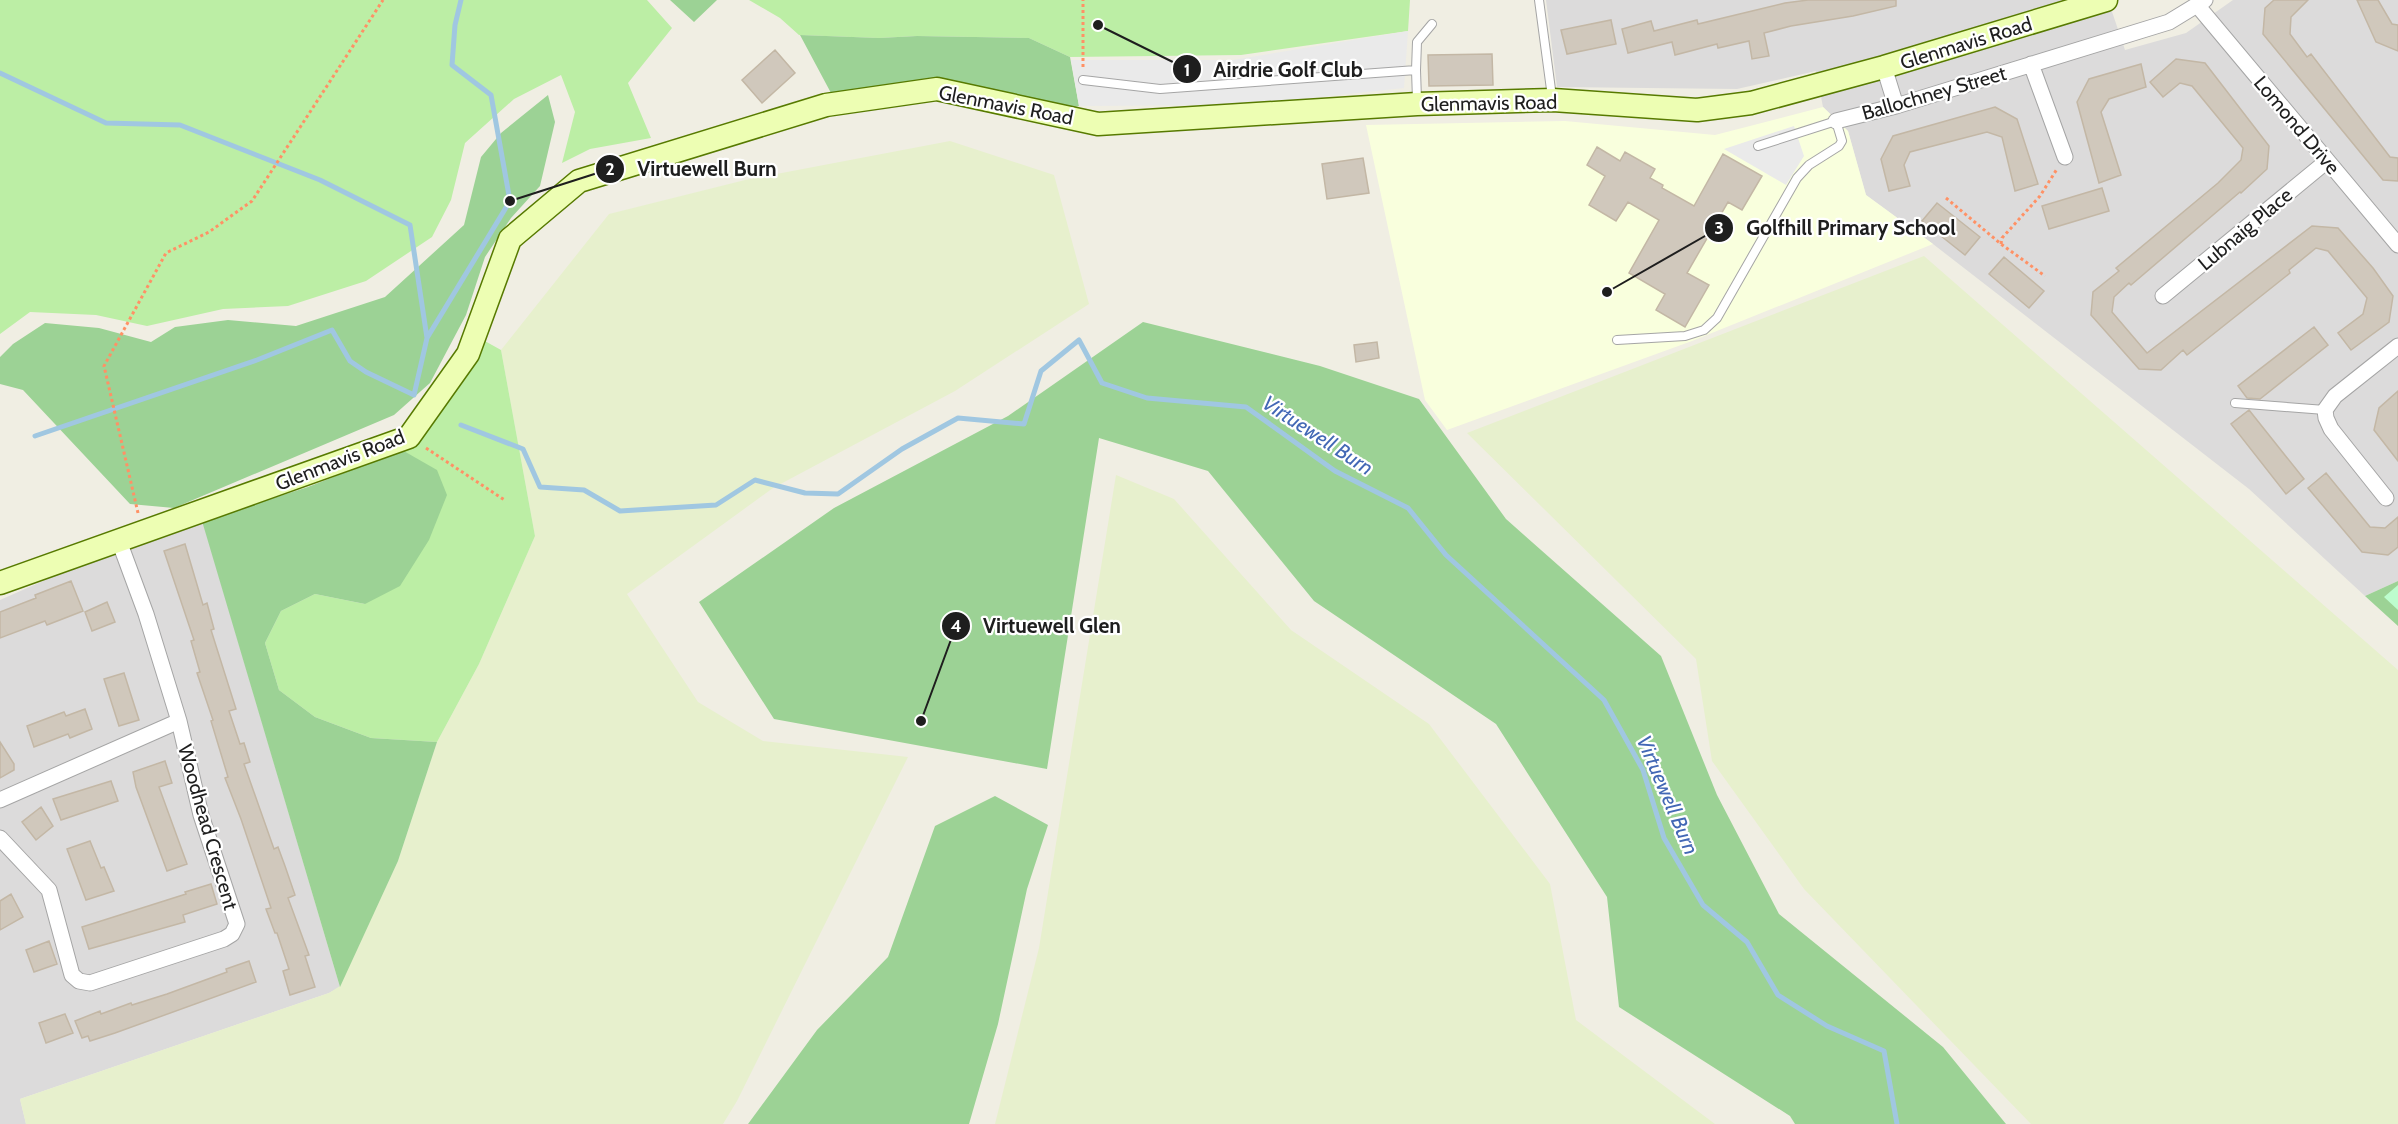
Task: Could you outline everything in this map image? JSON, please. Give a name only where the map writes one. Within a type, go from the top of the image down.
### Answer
[{"type":"main road","name":"Glenmavis Road","points":[[0,583],[409,437],[468,354],[510,239],[579,181],[826,105],[937,89],[1098,124],[1417,104],[1553,100],[1697,110],[1751,103],[1884,67],[2106,0]]},
{"type":"street","name":"Ballochney Street","points":[[1836,121],[1896,106],[2169,22],[2201,2]]},
{"type":"street","name":"Lomond Drive","points":[[2201,2],[2327,161],[2395,236]]},
{"type":"street","name":"Ballochney Street","points":[[2031,64],[2065,157]]},
{"type":"street","points":[[1884,67],[1896,106]]},
{"type":"street","name":"Lubnaig Place","points":[[2163,297],[2327,161]]},
{"type":"street","points":[[2386,498],[2331,429],[2325,411],[2335,396],[2398,346]]},
{"type":"street","name":"Woodhead Crescent","points":[[0,838],[49,890],[72,975],[79,981],[90,983],[224,939],[232,934],[237,924],[201,815],[178,721],[146,614],[119,541]]},
{"type":"street","points":[[0,800],[178,721]]},
{"type":"lane","points":[[1539,0],[1553,100]]},
{"type":"lane","points":[[1417,104],[1417,42],[1432,24]]},
{"type":"lane","points":[[1083,80],[1160,89],[1416,70]]},
{"type":"lane","points":[[1617,340],[1685,336],[1704,330],[1717,318],[1797,178],[1809,165],[1839,146],[1842,141],[1836,121],[1758,146]]},
{"type":"lane","points":[[2235,402],[2325,411]]},
{"type":"path","points":[[143,532],[104,366],[166,253],[208,232],[252,201],[383,0]]},
{"type":"path","points":[[1083,0],[1083,80]]},
{"type":"path","points":[[2001,244],[2002,238],[2040,196],[2065,157]]},
{"type":"path","points":[[1946,198],[2001,244],[2045,276]]},
{"type":"path","points":[[409,437],[506,501]]},
{"type":"shaded area","points":[[1546,0],[2108,0],[2125,50],[2186,33],[2233,0],[2398,0],[2398,581],[2365,596],[2249,489],[1933,244],[1866,195],[1848,131],[1823,107],[1816,71],[1737,89],[1557,87]]},
{"type":"shaded area","points":[[1408,31],[1404,88],[1246,105],[1079,106],[1071,60],[1233,60]]},
{"type":"shaded area","points":[[1823,107],[1848,131],[1866,195],[1933,244],[1692,341],[1447,430],[1425,400],[1366,125],[1565,121],[1715,135]]},
{"type":"shaded area","points":[[1794,126],[1804,156],[1786,185],[1724,149]]},
{"type":"shaded area","points":[[950,141],[1054,175],[1089,304],[955,391],[773,488],[627,594],[698,702],[763,741],[908,757],[737,1101],[723,1124],[26,1124],[20,1099],[329,993],[340,986],[398,861],[437,742],[479,664],[535,536],[501,350],[609,214],[745,180]]},
{"type":"shaded area","points":[[1924,256],[2398,670],[2398,1124],[2031,1124],[1804,889],[1712,761],[1696,659],[1467,433]]},
{"type":"shaded area","points":[[1116,475],[1174,499],[1291,630],[1429,724],[1550,884],[1576,1020],[1715,1124],[995,1124],[1039,948]]},
{"type":"shaded area","points":[[200,512],[340,987],[329,993],[20,1099],[26,1124],[0,1124],[0,600]]},
{"type":"green space","points":[[0,0],[647,0],[672,28],[628,83],[651,138],[590,149],[562,163],[575,112],[561,75],[514,99],[465,143],[451,200],[432,237],[366,281],[288,306],[223,309],[147,326],[96,315],[30,312],[0,334]]},
{"type":"green space","points":[[670,0],[717,0],[694,22]]},
{"type":"green space","points":[[749,0],[1410,0],[1408,31],[1241,55],[1070,57],[1029,38],[917,36],[879,38],[799,35],[780,18]]},
{"type":"green space","points":[[800,35],[879,38],[917,36],[1029,38],[1070,57],[1079,106],[1067,109],[937,81],[831,93]]},
{"type":"green space","points":[[548,95],[555,122],[540,186],[511,218],[485,257],[466,315],[430,383],[394,415],[174,508],[130,504],[23,390],[0,384],[0,357],[13,344],[45,323],[99,328],[151,342],[175,327],[228,320],[296,326],[385,297],[464,225],[481,157],[501,133]]},
{"type":"green space","points":[[1143,322],[1320,366],[1419,399],[1506,519],[1661,656],[1717,795],[1779,914],[1943,1047],[2006,1124],[1795,1124],[1790,1116],[1619,1007],[1607,897],[1496,724],[1314,601],[1208,471],[1099,438],[1047,769],[774,719],[699,602],[834,508],[1008,416]]},
{"type":"green space","points":[[483,340],[501,350],[535,536],[479,664],[437,742],[371,738],[315,717],[279,690],[265,643],[281,611],[315,594],[365,604],[402,450]]},
{"type":"green space","points":[[402,450],[437,470],[447,495],[429,540],[400,586],[365,604],[315,594],[281,611],[265,643],[279,690],[315,717],[371,738],[437,742],[398,861],[340,987],[202,521],[308,487]]},
{"type":"green space","points":[[2398,581],[2398,626],[2365,596]]},
{"type":"green space","points":[[2398,585],[2398,610],[2384,597]]},
{"type":"green space","points":[[995,796],[1048,825],[1027,889],[998,1024],[969,1124],[748,1124],[817,1030],[888,957],[935,826]]},
{"type":"building","points":[[1808,0],[1896,0],[1896,6],[1764,33],[1769,56],[1752,59],[1749,41],[1718,48],[1717,44],[1675,55],[1672,42],[1628,53],[1622,29],[1651,21],[1654,31],[1697,20],[1698,24],[1785,3]]},
{"type":"building","points":[[2274,0],[2308,0],[2291,17],[2290,34],[2307,57],[2311,54],[2390,157],[2398,158],[2398,181],[2383,180],[2263,34],[2265,8]]},
{"type":"building","points":[[2357,0],[2378,0],[2392,24],[2398,25],[2398,51],[2376,42]]},
{"type":"building","points":[[1611,20],[1616,44],[1567,54],[1561,30]]},
{"type":"building","points":[[775,50],[795,73],[762,103],[742,80]]},
{"type":"building","points":[[1492,54],[1493,85],[1429,86],[1428,55]]},
{"type":"building","points":[[2176,59],[2205,63],[2269,146],[2267,169],[2131,285],[2129,283],[2114,297],[2112,312],[2147,353],[2312,226],[2338,228],[2373,268],[2393,296],[2389,322],[2351,350],[2338,333],[2363,314],[2367,298],[2328,251],[2316,248],[2289,270],[2290,273],[2187,355],[2183,350],[2161,370],[2139,369],[2091,315],[2093,292],[2119,271],[2116,268],[2218,183],[2241,160],[2243,148],[2192,86],[2180,83],[2163,97],[2150,82]]},
{"type":"building","points":[[2141,64],[2146,87],[2109,99],[2101,112],[2121,175],[2099,183],[2077,102],[2089,79]]},
{"type":"building","points":[[1995,107],[2017,119],[2038,184],[2015,191],[2002,137],[1987,132],[1910,152],[1904,165],[1910,186],[1889,191],[1881,159],[1893,136]]},
{"type":"building","points":[[1597,147],[1620,161],[1625,152],[1655,169],[1650,178],[1663,185],[1662,188],[1694,206],[1723,154],[1762,176],[1742,210],[1728,202],[1687,273],[1709,285],[1685,327],[1656,310],[1665,294],[1629,273],[1659,220],[1628,202],[1616,221],[1589,205],[1605,176],[1587,165]]},
{"type":"building","points":[[1363,158],[1369,193],[1327,199],[1322,164]]},
{"type":"building","points":[[2102,188],[2109,211],[2049,229],[2042,206]]},
{"type":"building","points":[[1937,203],[1980,237],[1965,255],[1922,221]]},
{"type":"building","points":[[2004,257],[2044,291],[2029,308],[1989,274]]},
{"type":"building","points":[[2314,327],[2328,345],[2260,399],[2247,398],[2238,386]]},
{"type":"building","points":[[1377,342],[1379,358],[1356,362],[1354,345]]},
{"type":"building","points":[[2398,391],[2398,461],[2374,430],[2379,408]]},
{"type":"building","points":[[2249,410],[2304,479],[2286,494],[2231,424]]},
{"type":"building","points":[[2326,473],[2370,527],[2385,528],[2398,517],[2398,547],[2388,555],[2362,552],[2308,488]]},
{"type":"building","points":[[185,544],[203,605],[207,603],[214,629],[211,630],[236,709],[229,711],[240,744],[244,743],[250,762],[244,764],[274,849],[278,847],[295,895],[288,898],[309,955],[305,956],[315,987],[290,995],[283,971],[289,969],[266,909],[271,908],[225,778],[228,777],[211,721],[213,720],[197,673],[200,672],[191,641],[194,640],[164,551]]},
{"type":"building","points":[[71,581],[83,611],[47,625],[45,621],[0,638],[0,612]]},
{"type":"building","points":[[107,602],[115,622],[92,631],[85,612]]},
{"type":"building","points":[[124,673],[139,720],[119,726],[104,679]]},
{"type":"building","points":[[85,709],[92,729],[70,738],[68,734],[34,747],[27,726],[64,712],[66,716]]},
{"type":"building","points":[[0,742],[14,764],[14,770],[0,778]]},
{"type":"building","points":[[165,761],[172,783],[159,787],[187,864],[167,871],[136,787],[133,772]]},
{"type":"building","points":[[111,781],[118,801],[61,820],[53,799]]},
{"type":"building","points":[[41,807],[53,826],[36,840],[22,822]]},
{"type":"building","points":[[90,841],[114,891],[86,900],[67,849]]},
{"type":"building","points":[[211,884],[217,904],[183,915],[185,922],[89,949],[82,927]]},
{"type":"building","points":[[11,894],[23,917],[0,930],[0,901]]},
{"type":"building","points":[[49,941],[57,964],[34,972],[26,950]]},
{"type":"building","points":[[249,961],[256,982],[115,1033],[90,1041],[88,1036],[82,1038],[75,1021],[100,1011],[101,1014],[131,1003],[132,1005],[167,994],[227,972],[226,969]]},
{"type":"building","points":[[65,1014],[73,1033],[46,1043],[39,1023]]},
{"type":"waterway","name":"Virtuewell Burn","points":[[35,436],[257,360],[332,330],[350,361],[366,372],[414,395],[427,338],[510,201],[491,95],[452,65],[455,25],[461,0]]},
{"type":"waterway","points":[[0,73],[106,123],[180,125],[320,180],[410,225],[427,338]]},
{"type":"waterway","name":"Virtuewell Burn","points":[[461,425],[523,449],[540,487],[584,490],[620,511],[716,505],[755,480],[805,493],[838,494],[902,449],[958,418],[1024,424],[1041,371],[1079,340],[1102,383],[1147,398],[1246,407],[1335,471],[1408,508],[1446,555],[1604,700],[1643,770],[1664,838],[1703,905],[1747,942],[1778,995],[1827,1026],[1884,1051],[1897,1124]]},
{"type":"place","name":"Airdrie Golf Club","points":[[1098,25]]},
{"type":"place","name":"Virtuewell Burn","points":[[510,201]]},
{"type":"place","name":"Golfhill Primary School","points":[[1607,292]]},
{"type":"place","name":"Virtuewell Glen","points":[[921,721]]}]
